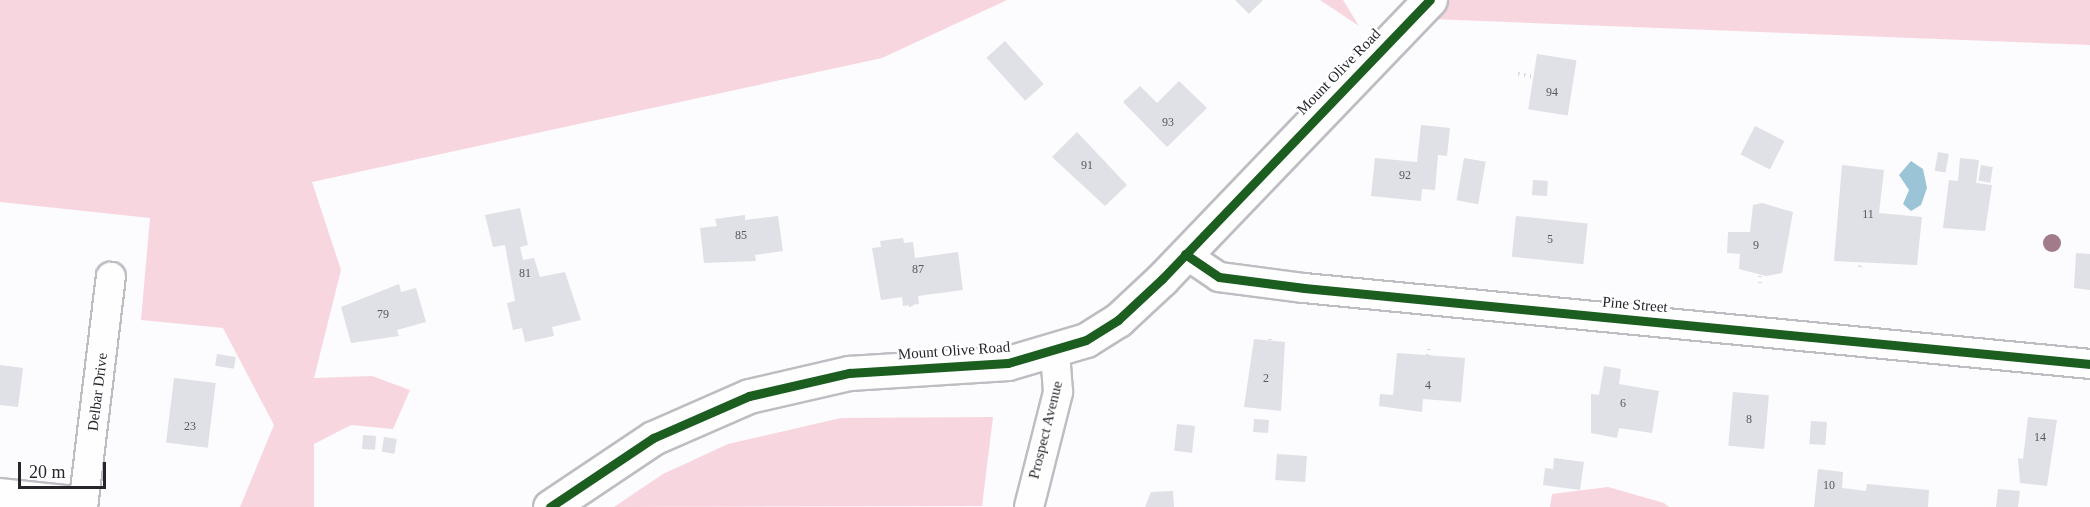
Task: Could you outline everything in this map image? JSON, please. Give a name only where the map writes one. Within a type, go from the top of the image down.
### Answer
[{"type":"street","name":"Mount Olive Road","points":[[550,507],[653,438],[749,396],[849,373],[967,368],[1055,352],[1118,320],[1185,254],[1430,0]]},
{"type":"street","name":"Pine Street","points":[[1185,254],[1220,277],[1304,288],[2090,364]]},
{"type":"street","name":"Delbar Drive","points":[[84,505],[111,277]]},
{"type":"street","name":"Prospect Avenue","points":[[1029,507],[1058,392],[1055,352]]},
{"type":"street","points":[[0,493],[84,505]]},
{"type":"path","points":[[1518,74],[1534,77]]},
{"type":"path","points":[[1760,276],[1760,283]]},
{"type":"path","points":[[1428,356],[1429,349]]},
{"type":"shaded area","points":[[0,0],[1007,0],[882,58],[312,182],[341,270],[314,378],[372,376],[410,390],[393,429],[351,425],[314,444],[314,507],[240,507],[274,425],[223,328],[141,320],[150,218],[0,202]]},
{"type":"shaded area","points":[[1320,0],[1343,0],[1359,26]]},
{"type":"shaded area","points":[[1450,0],[2090,0],[2090,45],[1431,19]]},
{"type":"shaded area","points":[[993,417],[982,506],[614,507],[663,474],[728,444],[841,418]]},
{"type":"shaded area","points":[[1608,487],[1664,503],[1669,507],[1550,507],[1552,494]]},
{"type":"water","points":[[1911,161],[1923,169],[1927,188],[1921,205],[1911,211],[1903,204],[1909,190],[1899,175]]},
{"type":"building","points":[[1235,0],[1263,0],[1249,14]]},
{"type":"building","points":[[1005,41],[1044,84],[1025,101],[986,58]]},
{"type":"building","points":[[1537,54],[1577,60],[1568,116],[1528,109]]},
{"type":"building","points":[[1179,81],[1207,108],[1167,147],[1123,102],[1140,86],[1157,103]]},
{"type":"building","points":[[1421,125],[1450,128],[1447,156],[1438,155],[1435,190],[1422,189],[1421,201],[1371,196],[1375,158],[1417,162]]},
{"type":"building","points":[[1755,126],[1784,141],[1770,169],[1740,155]]},
{"type":"building","points":[[1077,132],[1127,185],[1105,206],[1052,157]]},
{"type":"building","points":[[1938,152],[1949,154],[1946,173],[1935,171]]},
{"type":"building","points":[[1464,158],[1486,162],[1478,204],[1457,200]]},
{"type":"building","points":[[1960,158],[1979,160],[1976,183],[1992,185],[1985,231],[1943,228],[1949,180],[1958,181]]},
{"type":"building","points":[[1842,165],[1884,170],[1879,213],[1922,217],[1917,265],[1834,261]]},
{"type":"building","points":[[1981,165],[1993,167],[1990,183],[1978,181]]},
{"type":"building","points":[[1533,180],[1548,181],[1547,196],[1532,195]]},
{"type":"building","points":[[1762,203],[1793,212],[1782,273],[1766,276],[1739,269],[1740,254],[1727,253],[1728,232],[1750,232],[1753,205]]},
{"type":"building","points":[[520,208],[528,245],[520,247],[523,260],[534,258],[540,277],[565,272],[581,320],[552,327],[554,336],[525,342],[522,328],[513,330],[507,303],[515,301],[505,245],[493,247],[485,215]]},
{"type":"building","points":[[745,215],[745,220],[778,216],[783,251],[755,255],[756,261],[704,263],[700,228],[717,226],[715,219]]},
{"type":"building","points":[[1516,216],[1588,224],[1583,264],[1512,257]]},
{"type":"building","points":[[903,238],[904,243],[913,242],[915,258],[958,252],[963,290],[918,296],[919,304],[903,306],[902,297],[881,300],[872,248],[881,247],[880,241]]},
{"type":"building","points":[[2076,253],[2090,254],[2090,290],[2074,288]]},
{"type":"building","points":[[399,284],[401,292],[416,288],[426,322],[397,330],[399,336],[351,343],[341,307]]},
{"type":"building","points":[[1254,339],[1285,342],[1281,411],[1244,407]]},
{"type":"building","points":[[1397,353],[1465,358],[1461,402],[1423,399],[1422,412],[1379,406],[1380,394],[1393,395]]},
{"type":"building","points":[[217,354],[236,357],[234,369],[215,366]]},
{"type":"building","points":[[0,365],[23,368],[18,407],[0,405]]},
{"type":"building","points":[[1604,366],[1621,369],[1619,384],[1659,391],[1652,433],[1619,428],[1617,438],[1591,433],[1591,394],[1599,395]]},
{"type":"building","points":[[174,378],[216,383],[208,448],[166,443]]},
{"type":"building","points":[[1733,392],[1769,395],[1764,449],[1728,446]]},
{"type":"building","points":[[2028,417],[2057,420],[2047,486],[2020,483],[2018,458],[2023,459]]},
{"type":"building","points":[[1254,419],[1269,420],[1268,433],[1253,432]]},
{"type":"building","points":[[1811,421],[1827,422],[1825,445],[1809,444]]},
{"type":"building","points":[[1177,424],[1195,426],[1192,453],[1174,451]]},
{"type":"building","points":[[363,435],[376,436],[375,450],[362,449]]},
{"type":"building","points":[[384,437],[397,439],[394,454],[382,452]]},
{"type":"building","points":[[1277,454],[1307,456],[1305,482],[1275,480]]},
{"type":"building","points":[[1554,458],[1584,462],[1580,490],[1543,485],[1545,468],[1553,469]]},
{"type":"building","points":[[1818,469],[1843,472],[1842,488],[1866,491],[1867,484],[1929,490],[1928,507],[1814,507]]},
{"type":"building","points":[[1998,489],[2020,491],[2018,507],[1996,507]]},
{"type":"building","points":[[1173,491],[1174,507],[1145,507],[1151,492]]},
{"type":"cycle path","points":[[550,507],[653,438],[749,396],[849,373],[1008,363],[1086,340],[1118,320],[1162,279],[1430,0]]},
{"type":"cycle path","points":[[1185,254],[1219,277],[1304,288],[2090,364]]}]
